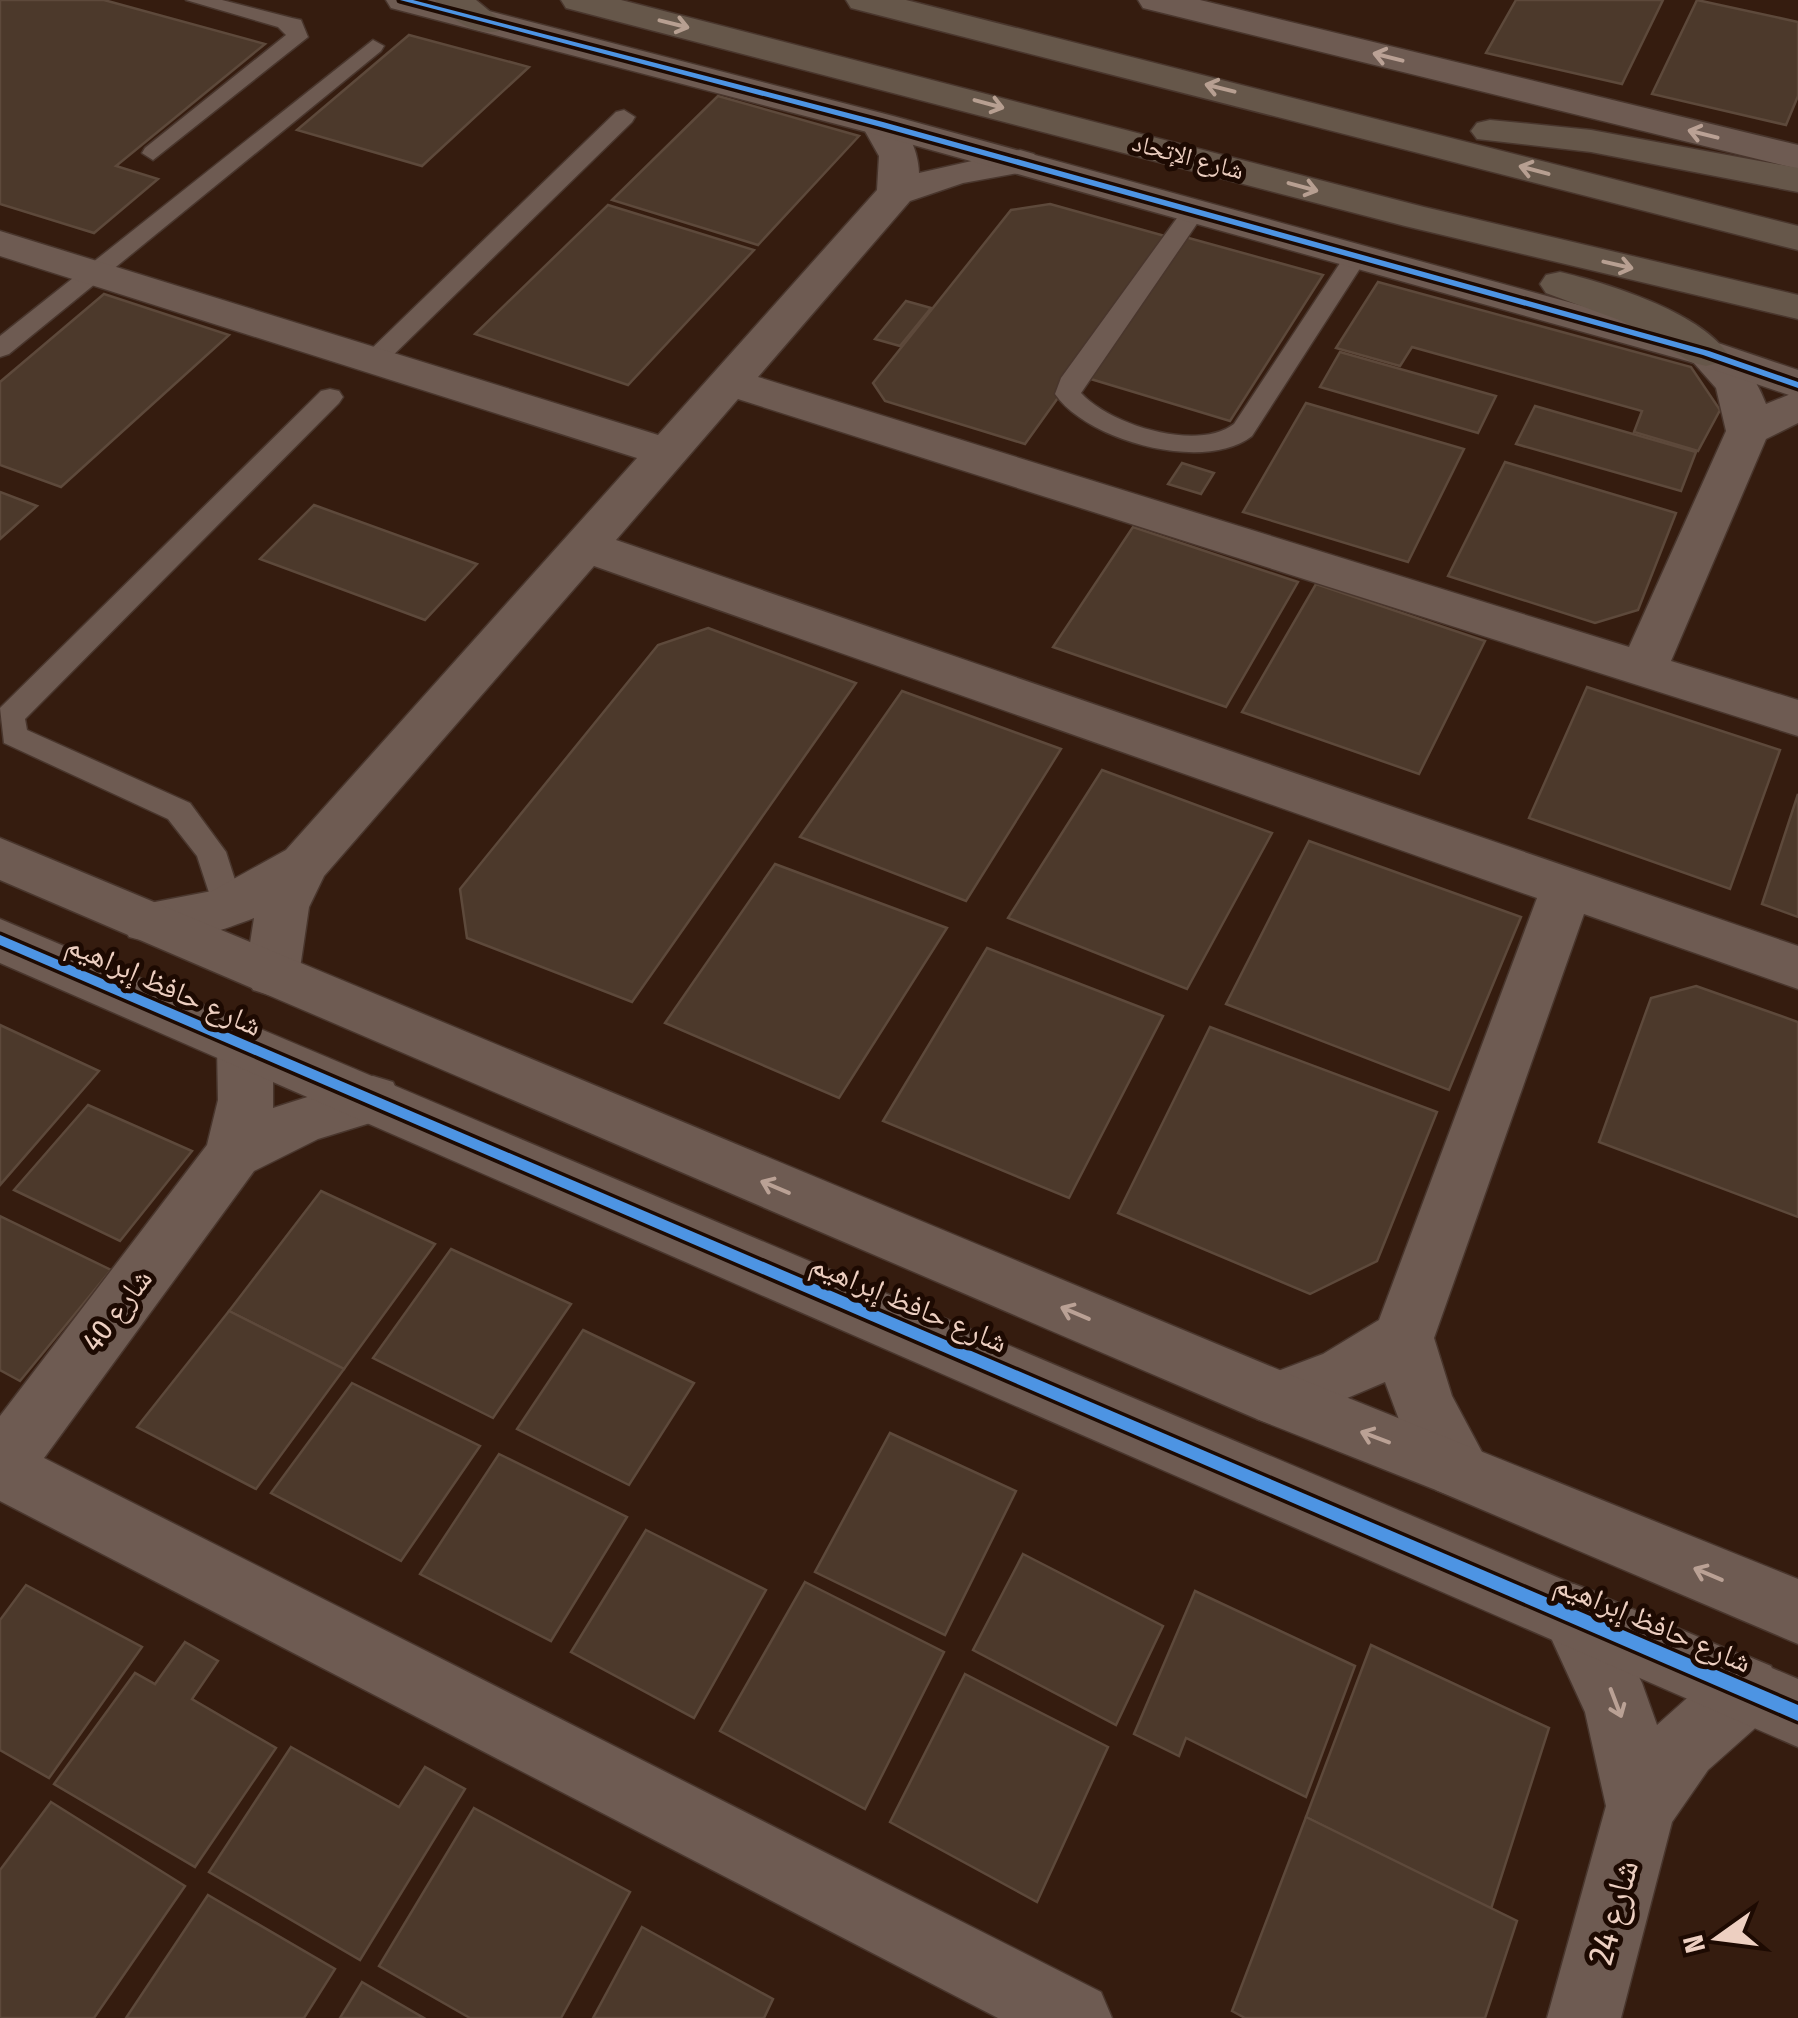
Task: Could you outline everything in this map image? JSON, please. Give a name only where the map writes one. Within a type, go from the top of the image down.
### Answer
[{"type":"highway","points":[[453,0],[486,23]]},
{"type":"highway","name":"شارع الإتحاد","points":[[579,0],[1418,218],[1798,307]]},
{"type":"highway","points":[[864,0],[1798,238]]},
{"type":"highway","points":[[1381,130],[1537,134],[1798,180]]},
{"type":"highway","points":[[1418,218],[1469,253],[1628,307],[1680,333],[1706,353]]},
{"type":"street","points":[[404,0],[1020,162],[1706,353],[1798,385]]},
{"type":"street","points":[[1156,0],[1798,157]]},
{"type":"street","points":[[148,922],[228,908],[282,881],[304,864],[726,381],[896,193],[900,178],[897,150],[880,124]]},
{"type":"street","points":[[896,193],[956,173],[1020,162]]},
{"type":"street","points":[[0,243],[664,452]]},
{"type":"street","points":[[1643,670],[1748,431],[1748,411],[1740,390],[1706,353]]},
{"type":"street","points":[[726,381],[1798,718]]},
{"type":"street","points":[[1748,431],[1798,405]]},
{"type":"street","points":[[582,545],[1798,968]]},
{"type":"street","name":"شارع حافظ إبراهيم","points":[[0,858],[1279,1400],[1459,1469],[1798,1612]]},
{"type":"street","points":[[272,975],[282,907],[304,864]]},
{"type":"street","points":[[1459,1469],[1423,1404],[1403,1338],[1568,888]]},
{"type":"street","name":"شارع حافظ إبراهيم","points":[[0,940],[1772,1701]]},
{"type":"street","name":"شارع 40","points":[[0,1467],[234,1154],[246,1100],[245,1048]]},
{"type":"street","name":"شارع 40","points":[[234,1154],[302,1120],[373,1099]]},
{"type":"street","points":[[1279,1400],[1344,1374],[1403,1338]]},
{"type":"street","points":[[0,1467],[1075,2018]]},
{"type":"street","name":"شارع 24","points":[[1574,1616],[1618,1707],[1641,1806]]},
{"type":"street","name":"شارع 24","points":[[1584,2018],[1641,1806],[1684,1746],[1772,1701]]},
{"type":"lane","points":[[153,153],[297,36],[298,30],[285,22],[196,0]]},
{"type":"lane","points":[[0,349],[373,46]]},
{"type":"lane","points":[[374,360],[624,118]]},
{"type":"lane","points":[[1194,212],[1070,384],[1068,394],[1083,412],[1184,444],[1202,446],[1234,439],[1356,256]]},
{"type":"lane","points":[[228,908],[211,852],[180,811],[164,800],[14,736],[10,716],[330,397]]},
{"type":"building","points":[[0,0],[104,0],[265,44],[116,166],[158,179],[94,233],[0,204]]},
{"type":"building","points":[[1516,0],[1663,0],[1622,84],[1486,53]]},
{"type":"building","points":[[1697,0],[1798,22],[1798,96],[1786,125],[1652,94]]},
{"type":"building","points":[[409,35],[529,67],[422,166],[297,130]]},
{"type":"building","points":[[718,96],[859,136],[758,245],[612,200]]},
{"type":"building","points":[[1050,204],[1172,238],[1025,444],[885,401],[873,383],[1011,210]]},
{"type":"building","points":[[608,205],[754,250],[628,385],[475,334]]},
{"type":"building","points":[[1185,237],[1323,275],[1230,421],[1084,377]]},
{"type":"building","points":[[1378,282],[1691,367],[1720,410],[1698,451],[1634,432],[1642,411],[1412,347],[1400,366],[1336,348]]},
{"type":"building","points":[[104,294],[229,335],[61,487],[0,465],[0,382]]},
{"type":"building","points":[[906,301],[931,308],[900,346],[875,339]]},
{"type":"building","points":[[1340,352],[1496,396],[1478,433],[1320,387]]},
{"type":"building","points":[[1306,403],[1464,449],[1408,562],[1243,512]]},
{"type":"building","points":[[1535,406],[1696,452],[1681,491],[1516,444]]},
{"type":"building","points":[[1505,462],[1676,513],[1638,610],[1595,623],[1448,576]]},
{"type":"building","points":[[1182,463],[1214,473],[1201,494],[1168,484]]},
{"type":"building","points":[[0,492],[37,506],[0,539]]},
{"type":"building","points":[[314,505],[477,564],[425,620],[260,559]]},
{"type":"building","points":[[1133,527],[1298,582],[1226,707],[1053,647]]},
{"type":"building","points":[[1316,584],[1485,641],[1419,774],[1242,712]]},
{"type":"building","points":[[708,628],[856,683],[632,1002],[467,938],[460,889],[658,645]]},
{"type":"building","points":[[1587,687],[1780,750],[1730,889],[1529,818]]},
{"type":"building","points":[[902,691],[1061,749],[966,901],[800,837]]},
{"type":"building","points":[[1102,770],[1272,833],[1187,989],[1008,918]]},
{"type":"building","points":[[1798,794],[1798,917],[1762,904]]},
{"type":"building","points":[[1309,841],[1521,917],[1449,1090],[1226,1004]]},
{"type":"building","points":[[775,864],[947,928],[839,1098],[665,1023]]},
{"type":"building","points":[[987,948],[1163,1016],[1069,1198],[883,1121]]},
{"type":"building","points":[[1696,986],[1798,1022],[1798,1217],[1599,1142],[1651,998]]},
{"type":"building","points":[[0,1025],[99,1071],[0,1185]]},
{"type":"building","points":[[1210,1027],[1437,1112],[1377,1261],[1310,1294],[1118,1213]]},
{"type":"building","points":[[88,1105],[192,1151],[120,1241],[14,1190]]},
{"type":"building","points":[[321,1191],[435,1244],[344,1369],[229,1311]]},
{"type":"building","points":[[0,1216],[111,1270],[20,1381],[0,1370]]},
{"type":"building","points":[[451,1249],[571,1304],[493,1418],[373,1358]]},
{"type":"building","points":[[229,1311],[344,1369],[256,1489],[137,1427]]},
{"type":"building","points":[[583,1330],[694,1383],[629,1485],[517,1429]]},
{"type":"building","points":[[352,1383],[480,1446],[401,1561],[271,1493]]},
{"type":"building","points":[[890,1433],[1016,1491],[945,1635],[815,1572]]},
{"type":"building","points":[[499,1454],[627,1517],[551,1641],[420,1574]]},
{"type":"building","points":[[646,1530],[766,1590],[694,1718],[571,1652]]},
{"type":"building","points":[[1023,1554],[1163,1626],[1116,1725],[973,1650]]},
{"type":"building","points":[[805,1582],[944,1652],[865,1809],[720,1731]]},
{"type":"building","points":[[26,1585],[142,1647],[49,1778],[0,1750],[0,1620]]},
{"type":"building","points":[[1195,1591],[1355,1666],[1306,1797],[1186,1738],[1179,1756],[1134,1734]]},
{"type":"building","points":[[185,1642],[218,1661],[192,1699],[276,1748],[195,1867],[54,1784],[135,1673],[155,1684]]},
{"type":"building","points":[[1371,1645],[1549,1728],[1491,1909],[1306,1817]]},
{"type":"building","points":[[965,1674],[1108,1747],[1037,1902],[890,1822]]},
{"type":"building","points":[[291,1747],[399,1807],[425,1767],[465,1789],[360,1960],[209,1872]]},
{"type":"building","points":[[51,1802],[185,1886],[94,2018],[0,2018],[0,1870]]},
{"type":"building","points":[[474,1808],[630,1892],[561,2018],[470,2018],[379,1966]]},
{"type":"building","points":[[1306,1817],[1517,1921],[1485,2018],[1245,2018],[1232,2011]]},
{"type":"building","points":[[208,1895],[335,1969],[304,2018],[126,2018]]},
{"type":"building","points":[[642,1927],[773,1999],[764,2018],[593,2018]]},
{"type":"building","points":[[362,1982],[424,2018],[340,2018]]},
{"type":"cycle path","points":[[404,0],[880,124],[1706,353],[1798,385]]},
{"type":"cycle path","points":[[0,940],[1798,1713]]}]
